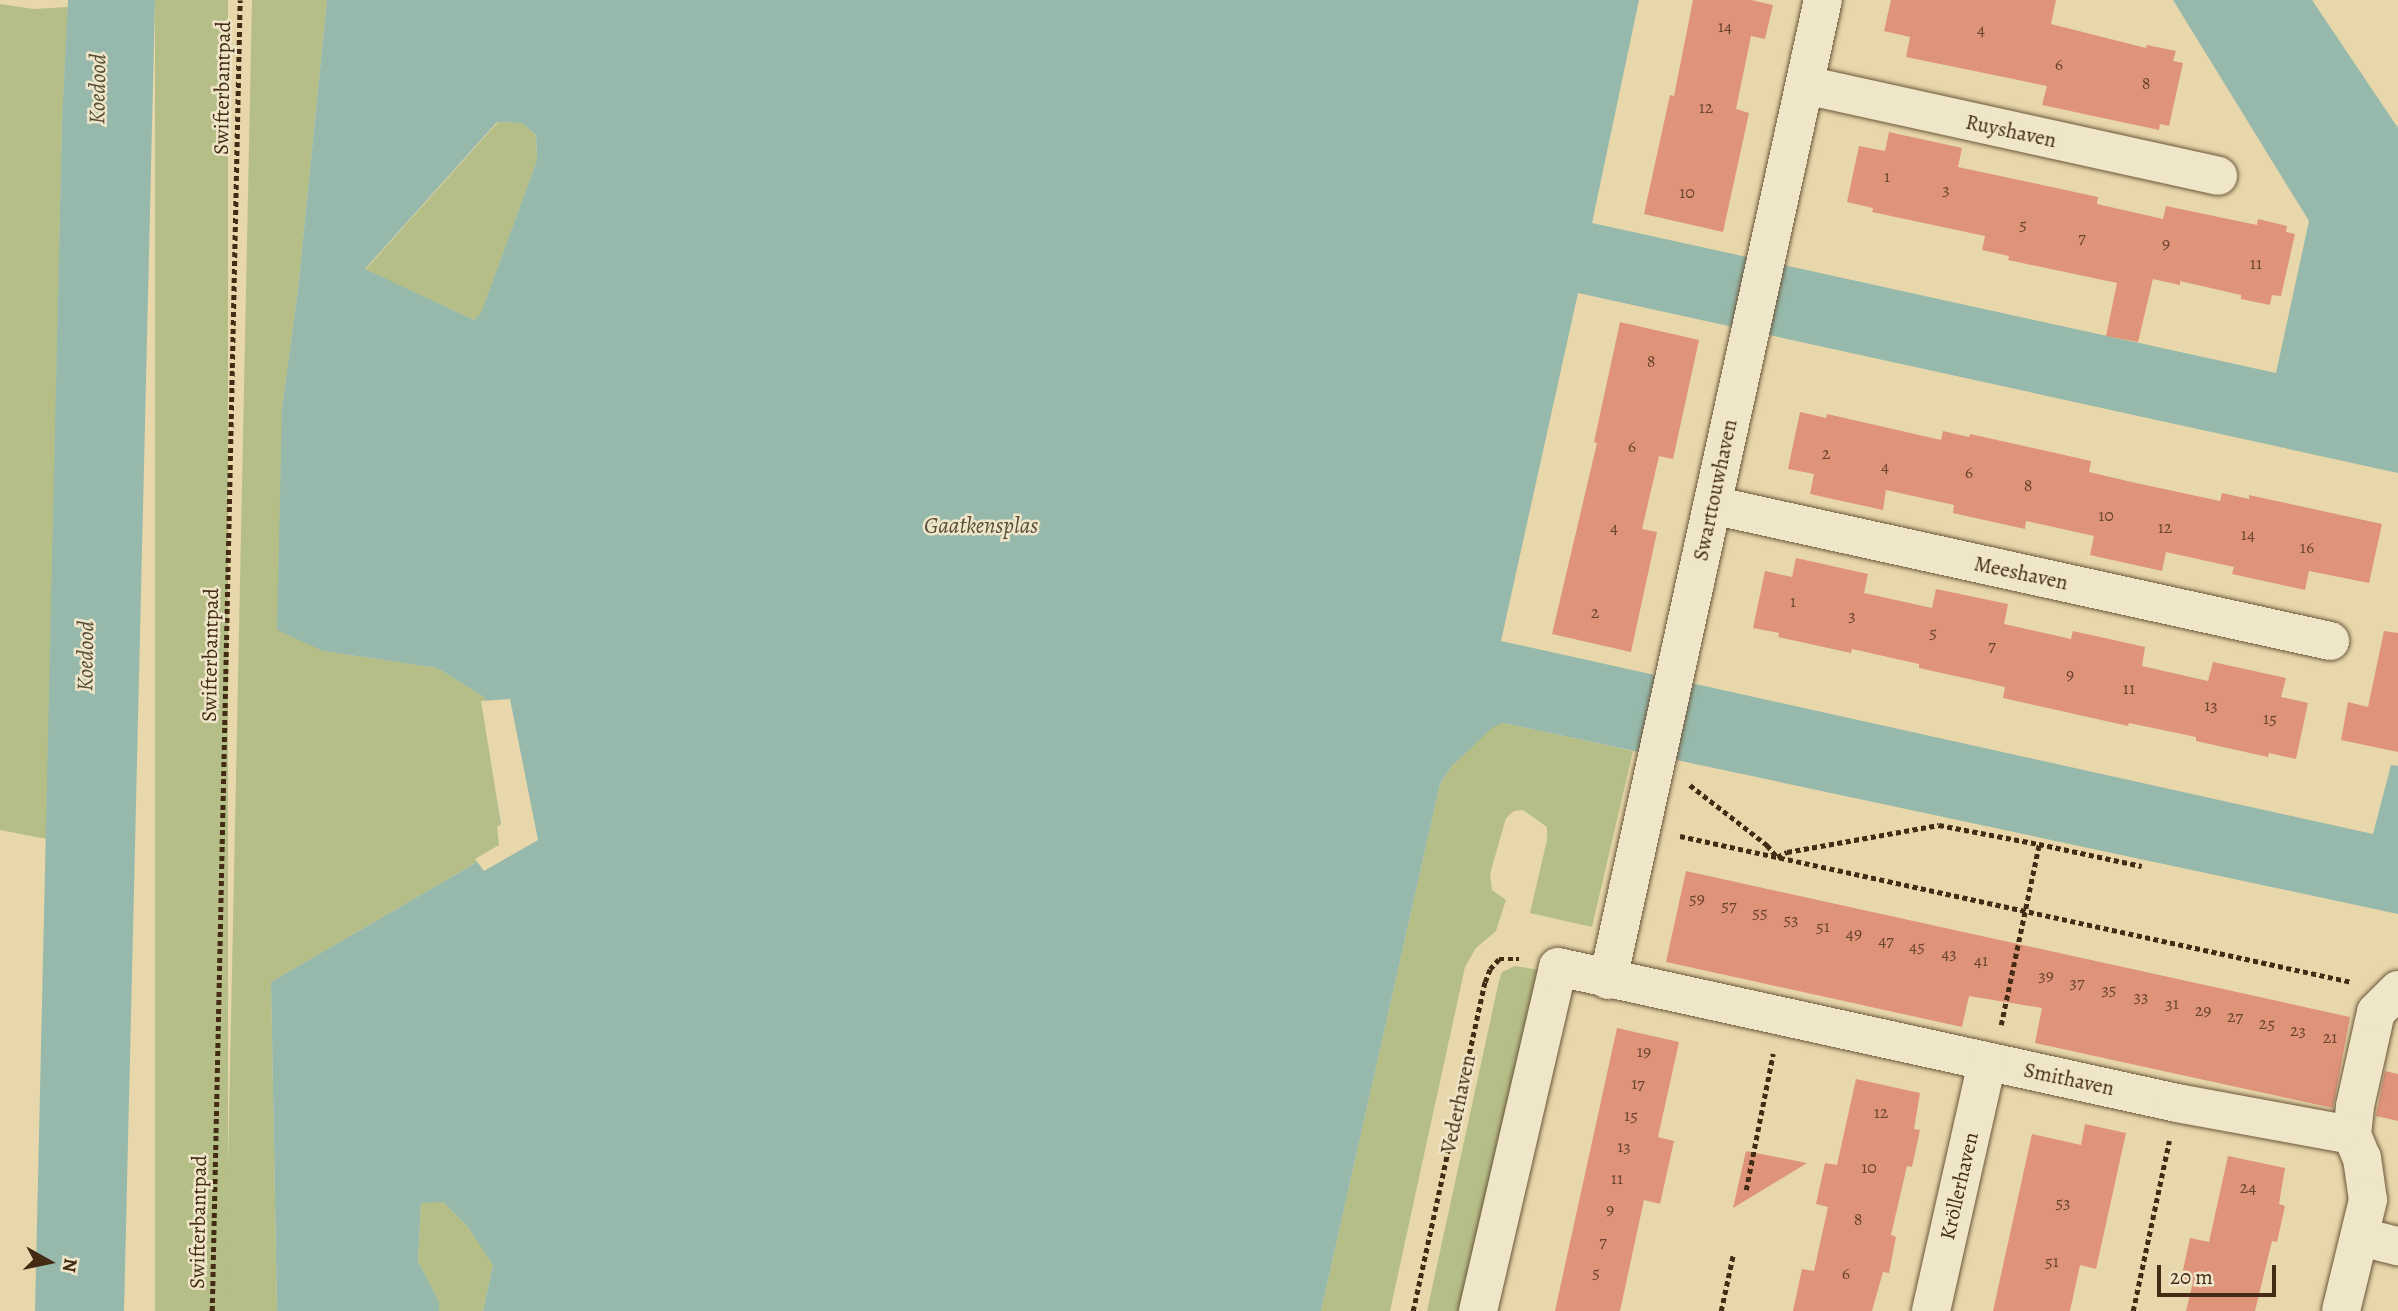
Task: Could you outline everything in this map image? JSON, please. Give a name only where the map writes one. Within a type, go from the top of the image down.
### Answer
[{"type":"street","name":"Swarttouwhaven","points":[[1608,980],[1823,0]]},
{"type":"street","name":"Ruyshaven","points":[[1805,85],[2218,177]]},
{"type":"street","name":"Meeshaven","points":[[1712,505],[2330,641]]},
{"type":"street","points":[[1478,1311],[1558,967],[1608,980]]},
{"type":"street","name":"Smithaven","points":[[1608,980],[2177,1102],[2352,1135]]},
{"type":"street","points":[[2341,1311],[2361,1237],[2369,1186],[2362,1158],[2352,1135],[2355,1106],[2376,1012],[2396,990]]},
{"type":"street","name":"Kröllerhaven","points":[[1931,1311],[1987,1062]]},
{"type":"street","points":[[2361,1237],[2398,1246]]},
{"type":"path","name":"Swifterbantpad","points":[[212,1311],[240,0]]},
{"type":"path","points":[[1654,768],[1682,779],[1767,845],[1777,857]]},
{"type":"path","points":[[1777,857],[1787,852],[1939,825],[2141,866]]},
{"type":"path","points":[[1641,827],[2396,990]]},
{"type":"path","points":[[1987,1062],[2004,1016],[2039,844]]},
{"type":"path","name":"Vederhaven","points":[[1413,1311],[1490,970],[1499,959],[1508,957],[1558,967]]},
{"type":"path","points":[[1746,1190],[1781,1016]]},
{"type":"path","points":[[2133,1311],[2177,1102]]},
{"type":"path","points":[[1721,1311],[1733,1255]]},
{"type":"green space","points":[[155,0],[228,0],[228,1311],[155,1311]]},
{"type":"green space","points":[[252,0],[327,0],[298,289],[282,408],[323,651],[437,668],[484,697],[503,847],[271,982],[277,1311],[225,1311]]},
{"type":"green space","points":[[0,4],[34,9],[68,7],[62,119],[47,839],[0,830]]},
{"type":"green space","points":[[498,122],[522,123],[536,135],[537,160],[481,314],[474,320],[365,270]]},
{"type":"green space","points":[[1503,723],[1633,751],[1592,927],[1530,913],[1547,840],[1547,827],[1523,810],[1514,811],[1506,818],[1490,874],[1492,890],[1506,900],[1496,931],[1476,948],[1465,967],[1390,1311],[1321,1311],[1440,784],[1451,767],[1492,727]]},
{"type":"green space","points":[[1515,966],[1539,970],[1461,1311],[1427,1311],[1499,981],[1502,972]]},
{"type":"green space","points":[[421,1202],[443,1202],[468,1227],[493,1265],[483,1311],[439,1311],[438,1301],[418,1261]]},
{"type":"water","name":"Koedood","points":[[68,0],[155,0],[124,1311],[35,1311],[62,119]]},
{"type":"water","name":"Gaatkensplas","points":[[327,0],[1639,0],[1592,223],[2276,373],[2309,221],[2173,0],[2312,0],[2398,128],[2398,473],[1578,293],[1501,641],[2373,834],[2391,765],[2398,766],[2398,914],[1503,723],[1492,728],[1451,767],[1440,784],[1321,1311],[483,1311],[493,1265],[468,1227],[443,1202],[421,1203],[418,1261],[439,1302],[439,1311],[277,1311],[271,982],[503,847],[484,697],[437,668],[323,651],[277,630],[282,408],[298,289]],"holes":[[[497,122],[522,123],[536,135],[537,160],[481,313],[474,320],[365,269]]]},
{"type":"pier","points":[[510,699],[538,840],[484,871],[475,859],[499,845],[497,827],[501,824],[481,701]]},
{"type":"building","points":[[1693,0],[1751,0],[1773,5],[1765,39],[1751,36],[1736,109],[1749,113],[1723,232],[1644,214],[1670,95],[1674,96]]},
{"type":"building","points":[[1891,0],[2056,0],[2051,24],[2146,48],[2147,45],[2176,51],[2173,61],[2183,63],[2169,126],[2160,124],[2159,130],[2042,105],[2047,86],[1906,57],[1910,37],[1884,31]]},
{"type":"building","points":[[1889,132],[1962,148],[1958,167],[2098,197],[2097,204],[2163,219],[2166,206],[2257,225],[2258,219],[2287,226],[2286,232],[2295,234],[2281,296],[2272,295],[2270,305],[2241,299],[2241,295],[2180,281],[2180,285],[2153,279],[2138,342],[2106,336],[2117,283],[2008,260],[2009,256],[1982,250],[1985,236],[1872,212],[1873,208],[1847,202],[1859,146],[1885,151]]},
{"type":"building","points":[[1620,322],[1699,340],[1673,459],[1659,456],[1642,529],[1657,532],[1631,652],[1552,634],[1597,443],[1594,442]]},
{"type":"building","points":[[1800,412],[1826,418],[1827,414],[1941,440],[1943,431],[1969,437],[1970,434],[2091,461],[2089,472],[2136,483],[2220,501],[2222,493],[2249,499],[2249,495],[2382,524],[2369,583],[2309,571],[2305,590],[2232,574],[2234,567],[2166,552],[2162,571],[2090,555],[2094,536],[2026,521],[2025,529],[1953,513],[1954,505],[1886,490],[1883,510],[1810,494],[1814,474],[1788,469]]},
{"type":"building","points":[[1796,558],[1868,574],[1864,593],[1932,608],[1936,589],[2008,604],[2004,624],[2071,639],[2073,631],[2145,647],[2142,666],[2208,681],[2213,662],[2286,678],[2281,697],[2308,703],[2296,759],[2269,753],[2268,757],[2196,741],[2196,737],[2129,723],[2128,726],[2003,698],[2005,687],[1919,668],[1919,664],[1852,649],[1851,653],[1778,637],[1779,633],[1753,628],[1765,571],[1792,577]]},
{"type":"building","points":[[2384,631],[2398,633],[2398,752],[2341,740],[2348,702],[2368,707]]},
{"type":"building","points":[[1686,871],[2350,1017],[2333,1108],[2035,1043],[2042,1008],[1969,996],[1962,1027],[1666,962]]},
{"type":"building","points":[[1617,1028],[1679,1042],[1658,1137],[1674,1141],[1660,1204],[1644,1200],[1620,1311],[1555,1311]]},
{"type":"building","points":[[2385,1071],[2398,1074],[2398,1121],[2376,1116]]},
{"type":"building","points":[[1856,1079],[1920,1093],[1914,1129],[1920,1130],[1912,1167],[1907,1166],[1891,1235],[1896,1237],[1889,1273],[1883,1272],[1872,1311],[1793,1311],[1802,1269],[1814,1271],[1828,1207],[1816,1204],[1825,1163],[1837,1165]]},
{"type":"building","points":[[2085,1124],[2126,1133],[2096,1269],[2080,1265],[2070,1311],[1993,1311],[2032,1134],[2081,1145]]},
{"type":"building","points":[[1746,1151],[1807,1163],[1733,1208]]},
{"type":"building","points":[[2228,1156],[2285,1168],[2279,1204],[2285,1206],[2277,1242],[2272,1241],[2255,1311],[2186,1311],[2193,1282],[2181,1279],[2190,1238],[2209,1242]]}]
